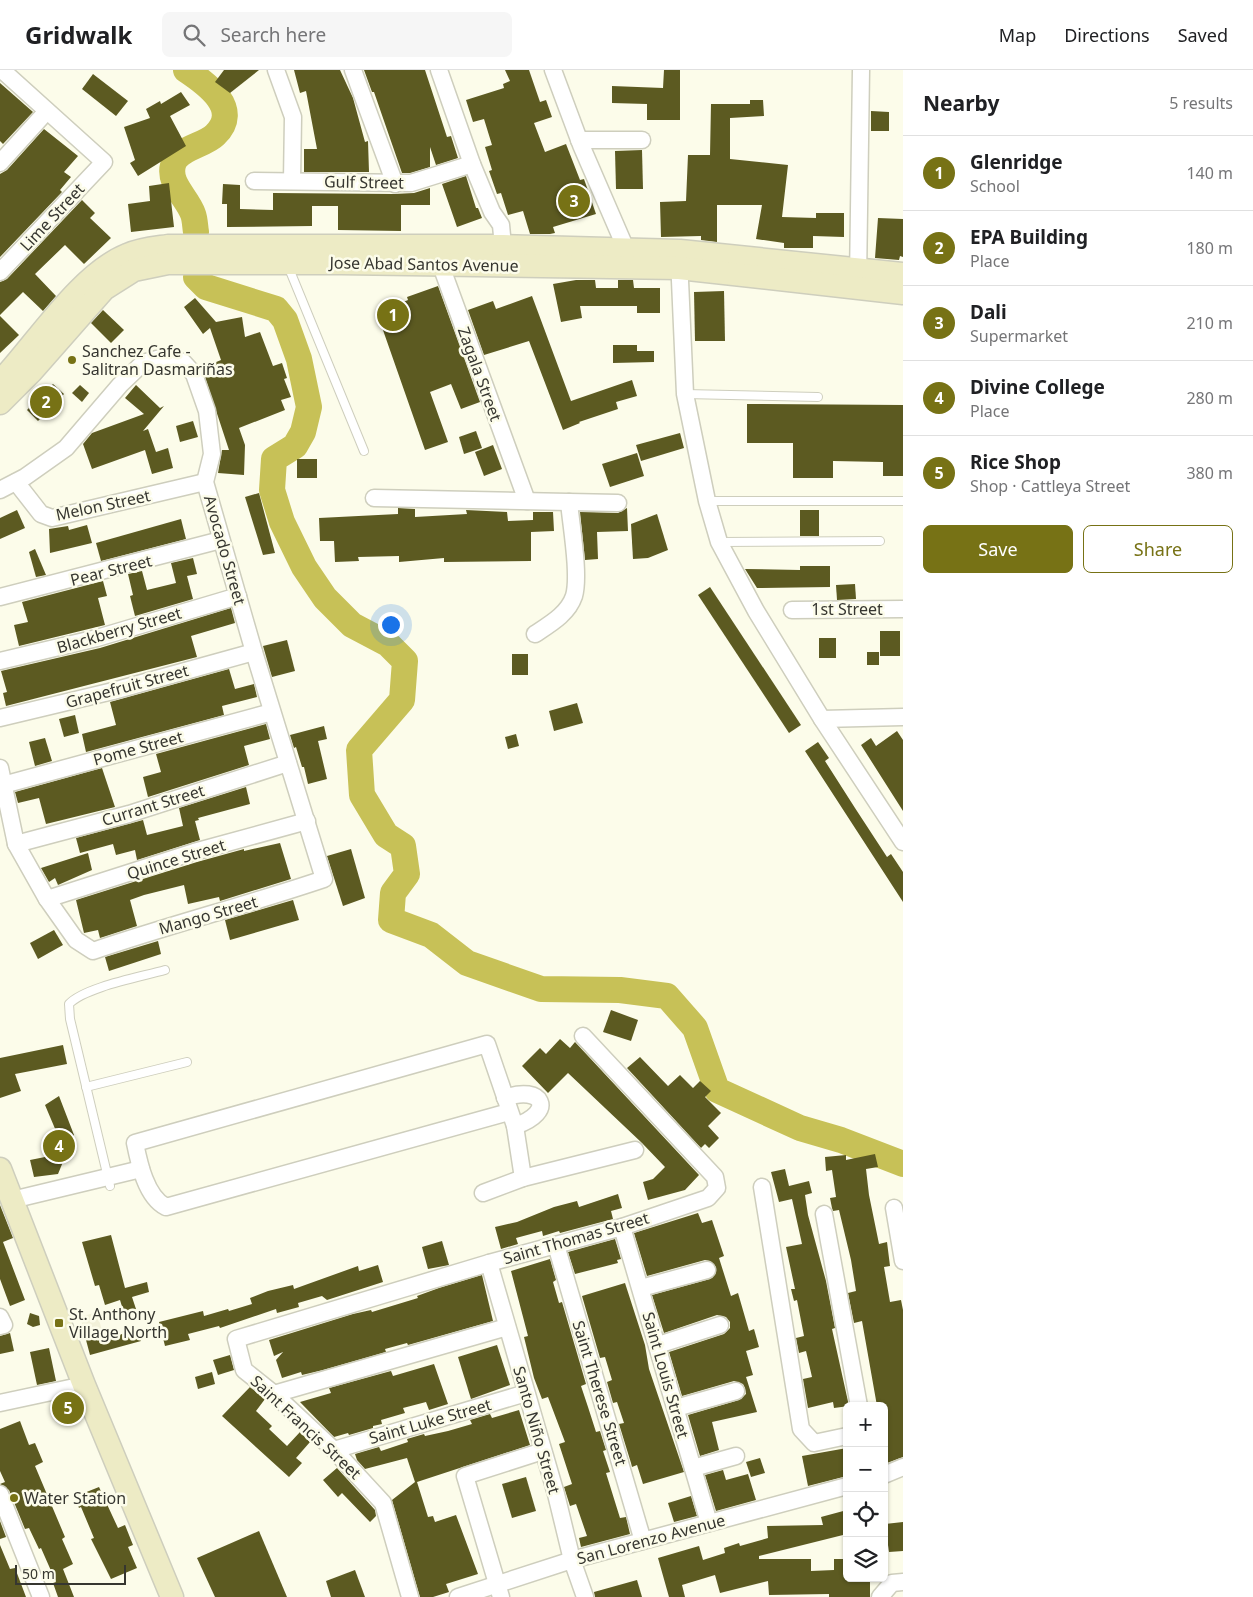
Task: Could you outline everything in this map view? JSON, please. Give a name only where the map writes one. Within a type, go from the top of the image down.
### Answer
[{"type":"main road","name":"Jose Abad Santos Avenue","points":[[0,382],[22,359],[80,288],[96,274],[127,255],[287,253],[679,259],[858,279],[903,293]]},
{"type":"main road","name":"Jose Abad Santos Avenue","points":[[0,403],[31,372],[104,289],[134,270],[168,254]]},
{"type":"main road","name":"Jose Abad Santos Avenue","points":[[858,279],[903,274]]},
{"type":"main road","points":[[0,1169],[84,1385],[172,1597]]},
{"type":"street","points":[[1,160],[47,112],[2,70]]},
{"type":"street","points":[[353,70],[395,184]]},
{"type":"street","points":[[439,70],[472,164],[492,212],[502,225],[500,256]]},
{"type":"street","points":[[553,70],[626,258]]},
{"type":"street","points":[[858,279],[861,70]]},
{"type":"street","points":[[275,72],[293,117],[292,181]]},
{"type":"street","name":"Lime Street","points":[[0,272],[104,162],[47,112]]},
{"type":"street","points":[[579,140],[642,140]]},
{"type":"street","name":"Gulf Street","points":[[254,181],[411,183],[472,164]]},
{"type":"street","name":"Zagala Street","points":[[443,255],[444,274],[527,501]]},
{"type":"street","points":[[679,259],[685,394],[707,501],[719,542],[756,611],[822,719],[903,842]]},
{"type":"street","name":"Avocado Street","points":[[0,490],[16,482],[66,448],[120,385],[143,363],[164,357],[183,362],[194,374],[207,411],[212,454],[205,482],[254,652],[324,879]]},
{"type":"street","name":"Melon Street","points":[[16,482],[41,514],[52,518],[205,482]]},
{"type":"street","points":[[374,498],[618,503]]},
{"type":"street","points":[[535,634],[559,618],[574,597],[576,582],[569,502]]},
{"type":"street","name":"Pear Street","points":[[0,597],[221,540]]},
{"type":"street","name":"Blackberry Street","points":[[0,661],[97,638],[238,596]]},
{"type":"street","name":"1st Street","points":[[792,610],[903,609]]},
{"type":"street","name":"Grapefruit Street","points":[[0,718],[113,691],[254,652]]},
{"type":"street","name":"Pome Street","points":[[3,785],[272,712]]},
{"type":"street","points":[[822,719],[902,718]]},
{"type":"street","name":"Currant Street","points":[[16,844],[128,814],[288,763]]},
{"type":"street","points":[[0,768],[16,844],[47,899]]},
{"type":"street","name":"Quince Street","points":[[47,899],[194,852],[307,821]]},
{"type":"street","name":"Mango Street","points":[[47,899],[76,940],[93,951],[324,879]]},
{"type":"street","name":"Saint Thomas Street","points":[[236,1340],[489,1263],[622,1227],[708,1198],[717,1188],[715,1177],[583,1036]]},
{"type":"street","points":[[509,1112],[166,1207],[159,1202],[142,1174],[135,1143],[487,1044],[509,1112],[523,1178]]},
{"type":"street","points":[[483,1193],[523,1178],[635,1150]]},
{"type":"street","points":[[14,1205],[142,1174]]},
{"type":"street","points":[[762,1187],[801,1428],[814,1443],[843,1437]]},
{"type":"street","points":[[894,1208],[903,1261]]},
{"type":"street","points":[[824,1214],[858,1402]]},
{"type":"street","name":"Saint Louis Street","points":[[622,1227],[709,1523]]},
{"type":"street","name":"Saint Therese Street","points":[[556,1245],[644,1541]]},
{"type":"street","name":"Santo Niño Street","points":[[489,1263],[572,1560],[585,1597]]},
{"type":"street","points":[[641,1288],[707,1270]]},
{"type":"street","points":[[658,1345],[720,1324]]},
{"type":"street","points":[[274,1394],[508,1327]]},
{"type":"street","name":"Saint Francis Street","points":[[236,1340],[244,1370],[274,1394],[334,1450],[383,1503],[410,1597]]},
{"type":"street","points":[[0,1403],[84,1385]]},
{"type":"street","points":[[676,1408],[736,1391]]},
{"type":"street","name":"Saint Luke Street","points":[[334,1450],[526,1393]]},
{"type":"street","points":[[499,1591],[465,1476],[543,1451]]},
{"type":"street","points":[[693,1468],[736,1456]]},
{"type":"street","points":[[888,1473],[903,1467]]},
{"type":"street","name":"San Lorenzo Avenue","points":[[458,1597],[499,1591],[572,1560],[843,1487]]},
{"type":"street","points":[[0,1494],[42,1597]]},
{"type":"street","points":[[880,1597],[892,1583],[903,1582]]},
{"type":"lane","points":[[287,253],[364,451]]},
{"type":"lane","points":[[685,394],[818,397]]},
{"type":"lane","points":[[707,501],[903,500]]},
{"type":"lane","points":[[719,542],[880,541]]},
{"type":"lane","points":[[109,1182],[70,1020],[69,1004],[76,997],[165,970]]},
{"type":"lane","points":[[86,1087],[187,1062]]},
{"type":"shaded area","points":[[97,1312],[102,1331],[86,1337],[80,1317]]},
{"type":"building","points":[[224,70],[259,70],[230,93],[215,82]]},
{"type":"building","points":[[294,70],[340,70],[353,98],[365,142],[368,141],[369,172],[304,172],[304,149],[317,149],[306,91],[300,93]]},
{"type":"building","points":[[364,70],[425,70],[447,137],[451,136],[458,158],[436,165],[430,147],[430,167],[410,173],[402,173],[374,92],[372,92]]},
{"type":"building","points":[[505,70],[529,70],[540,102],[546,100],[552,117],[534,123],[545,152],[566,144],[580,180],[584,179],[596,214],[553,227],[555,233],[530,234],[523,211],[508,215],[501,193],[497,194],[489,171],[492,170],[485,147],[492,145],[484,119],[473,122],[466,100],[504,88],[503,84],[510,81]]},
{"type":"building","points":[[664,70],[680,70],[680,120],[647,120],[647,104],[612,103],[612,86],[663,88]]},
{"type":"building","points":[[93,74],[128,101],[116,116],[82,89]]},
{"type":"building","points":[[0,83],[33,112],[3,144],[0,141]]},
{"type":"building","points":[[181,92],[190,105],[170,116],[186,146],[138,176],[130,163],[135,160],[124,127],[150,118],[146,109],[160,101],[161,104]]},
{"type":"building","points":[[750,100],[763,100],[764,116],[730,118],[730,159],[788,165],[782,217],[816,218],[816,213],[844,213],[844,237],[813,236],[813,248],[784,248],[784,243],[756,239],[762,205],[717,205],[717,242],[701,240],[701,236],[661,237],[660,202],[686,201],[688,155],[710,155],[711,104],[750,104]]},
{"type":"building","points":[[871,111],[889,112],[889,131],[871,131]]},
{"type":"building","points":[[44,129],[78,156],[64,172],[71,177],[60,190],[62,192],[0,257],[0,174],[7,170]]},
{"type":"building","points":[[642,150],[643,189],[616,189],[615,151]]},
{"type":"building","points":[[466,176],[476,208],[478,208],[482,218],[457,227],[442,184]]},
{"type":"building","points":[[169,183],[174,227],[131,232],[128,204],[150,201],[149,186]]},
{"type":"building","points":[[223,184],[240,185],[240,209],[273,210],[273,193],[394,194],[414,193],[430,188],[430,205],[401,205],[401,231],[338,230],[338,206],[312,206],[312,226],[227,227],[227,204],[222,204]]},
{"type":"building","points":[[82,200],[95,213],[90,218],[111,238],[84,264],[65,245],[35,274],[56,296],[43,311],[23,292],[0,315],[0,282],[7,279]]},
{"type":"building","points":[[878,218],[903,219],[903,257],[900,256],[899,260],[875,258]]},
{"type":"building","points":[[576,280],[595,280],[596,288],[618,288],[618,280],[633,280],[634,288],[660,288],[660,313],[637,313],[637,306],[580,306],[582,318],[561,322],[553,284]]},
{"type":"building","points":[[438,286],[480,402],[461,409],[451,384],[430,392],[448,442],[425,450],[377,313],[408,300],[407,297]]},
{"type":"building","points":[[724,291],[725,341],[695,341],[694,292]]},
{"type":"building","points":[[532,296],[571,401],[632,380],[637,396],[616,402],[618,409],[579,422],[563,430],[529,341],[484,355],[468,310],[493,301],[496,309]]},
{"type":"building","points":[[195,298],[216,322],[242,317],[245,337],[260,332],[273,366],[282,363],[287,378],[284,379],[291,397],[281,400],[285,410],[239,428],[245,445],[244,475],[218,473],[222,450],[229,450],[202,368],[221,360],[210,328],[203,334],[184,307]]},
{"type":"building","points":[[103,310],[124,330],[111,343],[91,323]]},
{"type":"building","points":[[0,316],[19,335],[0,353]]},
{"type":"building","points":[[613,345],[637,345],[637,351],[654,351],[654,362],[613,363]]},
{"type":"building","points":[[53,384],[64,394],[38,421],[27,410]]},
{"type":"building","points":[[80,385],[89,393],[82,402],[72,393]]},
{"type":"building","points":[[136,385],[160,408],[164,406],[143,431],[148,429],[156,452],[168,448],[173,468],[152,474],[145,450],[92,469],[83,444],[92,433],[144,414],[125,398]]},
{"type":"building","points":[[747,404],[903,405],[903,476],[883,476],[883,462],[833,461],[833,478],[793,478],[793,443],[747,443]]},
{"type":"building","points":[[193,421],[198,437],[180,442],[176,426]]},
{"type":"building","points":[[476,431],[482,448],[464,454],[459,437]]},
{"type":"building","points":[[680,433],[684,448],[641,461],[636,445]]},
{"type":"building","points":[[493,445],[502,469],[484,476],[475,452]]},
{"type":"building","points":[[637,453],[644,476],[610,487],[602,464]]},
{"type":"building","points":[[297,459],[317,459],[317,478],[297,478]]},
{"type":"building","points":[[259,493],[275,553],[263,555],[245,497]]},
{"type":"building","points":[[398,508],[415,509],[415,517],[467,514],[466,510],[507,512],[508,521],[533,520],[533,512],[553,512],[554,531],[531,532],[531,561],[444,562],[444,558],[399,562],[399,556],[358,557],[359,561],[335,562],[334,541],[320,541],[319,518],[398,514]]},
{"type":"building","points":[[627,508],[628,531],[597,532],[598,559],[585,560],[580,512],[618,513]]},
{"type":"building","points":[[17,510],[25,528],[0,539],[0,518]]},
{"type":"building","points":[[800,510],[819,510],[819,536],[800,536]]},
{"type":"building","points":[[657,514],[668,550],[648,558],[633,559],[631,524]]},
{"type":"building","points":[[181,519],[186,539],[101,561],[96,543]]},
{"type":"building","points":[[87,525],[92,543],[50,553],[49,529],[68,526],[69,530]]},
{"type":"building","points":[[35,549],[46,575],[36,577],[29,552]]},
{"type":"building","points":[[193,558],[197,574],[187,576],[193,599],[135,616],[130,596],[133,595],[128,574],[142,571],[147,590],[176,583],[171,563]]},
{"type":"building","points":[[800,566],[830,566],[830,587],[757,588],[745,569],[800,570]]},
{"type":"building","points":[[103,581],[107,596],[98,598],[105,625],[19,646],[14,625],[28,622],[22,602]]},
{"type":"building","points":[[855,584],[856,599],[837,600],[836,585]]},
{"type":"building","points":[[710,587],[801,725],[789,733],[698,595]]},
{"type":"building","points":[[231,608],[235,623],[191,636],[197,657],[6,706],[3,693],[7,692],[1,671],[100,648]]},
{"type":"building","points":[[880,631],[900,631],[900,656],[880,656]]},
{"type":"building","points":[[819,638],[836,638],[836,658],[819,658]]},
{"type":"building","points":[[287,640],[295,671],[272,677],[263,646]]},
{"type":"building","points":[[867,652],[879,652],[879,665],[867,665]]},
{"type":"building","points":[[512,654],[528,654],[528,675],[512,675]]},
{"type":"building","points":[[229,669],[235,689],[254,684],[257,697],[222,706],[224,715],[86,752],[82,734],[116,725],[110,702]]},
{"type":"building","points":[[577,703],[583,723],[554,731],[549,711]]},
{"type":"building","points":[[75,715],[79,733],[64,737],[59,719]]},
{"type":"building","points":[[266,724],[270,739],[244,746],[249,765],[148,797],[143,777],[161,772],[156,754]]},
{"type":"building","points":[[324,726],[327,739],[318,741],[327,779],[308,784],[304,767],[302,767],[290,735]]},
{"type":"building","points":[[897,731],[903,740],[903,811],[861,745],[871,738],[876,746]]},
{"type":"building","points":[[516,734],[519,746],[508,749],[505,737]]},
{"type":"building","points":[[45,738],[52,761],[35,766],[29,742]]},
{"type":"building","points":[[818,742],[829,758],[825,761],[887,857],[891,854],[903,872],[903,902],[805,751]]},
{"type":"building","points":[[102,768],[115,807],[46,824],[39,798],[18,803],[15,792]]},
{"type":"building","points":[[246,787],[250,804],[198,818],[199,820],[195,821],[200,840],[137,860],[135,850],[116,855],[113,844],[80,853],[76,838],[143,820],[147,835],[183,826],[179,808]]},
{"type":"building","points":[[280,843],[291,879],[220,901],[219,897],[188,904],[184,885],[144,895],[130,900],[137,926],[100,938],[98,930],[84,933],[76,900],[197,862],[244,849],[244,851]]},
{"type":"building","points":[[351,849],[365,898],[343,906],[327,856]]},
{"type":"building","points":[[88,853],[92,870],[58,885],[55,878],[49,882],[41,868]]},
{"type":"building","points":[[293,900],[299,920],[230,940],[225,920]]},
{"type":"building","points":[[54,930],[63,945],[38,959],[30,943]]},
{"type":"building","points":[[158,941],[161,954],[109,971],[105,957]]},
{"type":"building","points":[[611,1010],[638,1020],[631,1041],[603,1032]]},
{"type":"building","points":[[560,1039],[570,1048],[575,1042],[699,1175],[685,1190],[648,1200],[643,1182],[653,1179],[665,1167],[568,1073],[548,1093],[522,1066],[540,1048],[546,1054]]},
{"type":"building","points":[[63,1045],[67,1064],[15,1074],[21,1091],[0,1098],[0,1058]]},
{"type":"building","points":[[640,1057],[668,1086],[680,1075],[693,1088],[700,1081],[711,1091],[705,1097],[721,1113],[708,1126],[719,1138],[709,1148],[705,1144],[701,1148],[627,1068]]},
{"type":"building","points":[[59,1096],[74,1135],[58,1174],[34,1177],[30,1160],[45,1157],[56,1131],[45,1105]]},
{"type":"building","points":[[875,1154],[878,1167],[866,1169],[869,1195],[879,1244],[887,1242],[890,1266],[884,1267],[890,1302],[901,1300],[903,1310],[903,1457],[888,1463],[888,1402],[876,1402],[862,1321],[854,1323],[848,1293],[856,1291],[851,1260],[839,1210],[833,1211],[832,1208],[830,1198],[836,1197],[832,1170],[826,1171],[825,1157],[846,1155],[846,1160]]},
{"type":"building","points":[[785,1169],[789,1186],[809,1181],[812,1193],[805,1195],[808,1215],[826,1281],[835,1328],[832,1329],[848,1402],[843,1402],[843,1407],[834,1408],[833,1402],[808,1408],[803,1379],[812,1377],[806,1351],[799,1353],[796,1338],[804,1336],[797,1300],[794,1301],[791,1289],[795,1289],[786,1247],[802,1244],[792,1199],[779,1202],[771,1172]]},
{"type":"building","points":[[618,1194],[622,1208],[611,1211],[613,1219],[543,1236],[542,1231],[516,1238],[518,1244],[501,1249],[495,1227],[517,1222],[554,1207],[577,1201],[579,1207]]},
{"type":"building","points":[[0,1205],[13,1238],[3,1242],[25,1300],[10,1306],[0,1279]]},
{"type":"building","points":[[698,1213],[702,1223],[712,1220],[724,1256],[719,1258],[731,1296],[738,1293],[749,1331],[754,1329],[759,1347],[746,1351],[753,1375],[746,1377],[757,1412],[712,1422],[719,1450],[700,1456],[688,1415],[739,1400],[746,1394],[745,1388],[743,1384],[734,1381],[682,1396],[669,1352],[724,1334],[730,1328],[730,1322],[726,1317],[717,1315],[664,1333],[652,1295],[710,1279],[716,1273],[716,1267],[710,1261],[705,1260],[647,1276],[634,1233]]},
{"type":"building","points":[[111,1235],[125,1288],[147,1282],[149,1292],[132,1297],[136,1309],[124,1313],[120,1300],[105,1305],[99,1285],[95,1286],[82,1242]]},
{"type":"building","points":[[615,1239],[621,1259],[617,1260],[618,1263],[575,1274],[568,1252]]},
{"type":"building","points":[[442,1241],[449,1265],[428,1269],[422,1247]]},
{"type":"building","points":[[550,1259],[556,1280],[553,1282],[559,1303],[562,1302],[586,1384],[581,1386],[596,1432],[600,1431],[606,1450],[603,1451],[610,1472],[606,1473],[620,1518],[626,1517],[630,1534],[581,1547],[579,1538],[587,1536],[576,1504],[570,1506],[564,1487],[572,1484],[559,1444],[565,1442],[548,1397],[542,1399],[534,1378],[524,1337],[528,1336],[511,1271]]},
{"type":"building","points":[[378,1265],[383,1282],[327,1300],[322,1296],[298,1303],[299,1307],[277,1313],[276,1309],[220,1328],[219,1326],[188,1334],[190,1340],[165,1346],[159,1322],[203,1311],[204,1316],[228,1309],[229,1311],[252,1304],[250,1298],[268,1291],[293,1285],[294,1289],[358,1266],[359,1271]]},
{"type":"building","points":[[482,1275],[493,1321],[408,1345],[407,1343],[385,1349],[386,1352],[323,1370],[302,1375],[301,1372],[282,1378],[276,1360],[283,1352],[274,1356],[269,1340],[353,1314],[371,1310],[372,1312],[418,1298],[417,1296],[439,1288]]},
{"type":"building","points":[[625,1283],[645,1345],[649,1369],[684,1472],[643,1484],[637,1465],[632,1467],[619,1424],[624,1423],[617,1402],[613,1403],[607,1382],[612,1380],[605,1357],[600,1358],[582,1296]]},
{"type":"building","points":[[30,1313],[39,1316],[40,1325],[33,1327],[27,1324]]},
{"type":"building","points":[[137,1329],[141,1341],[90,1355],[86,1340],[102,1335],[104,1340]]},
{"type":"building","points":[[10,1333],[14,1351],[0,1354],[0,1336]]},
{"type":"building","points":[[497,1345],[510,1385],[471,1399],[458,1357]]},
{"type":"building","points":[[49,1348],[56,1381],[37,1385],[30,1352]]},
{"type":"building","points":[[230,1355],[234,1370],[218,1375],[213,1360]]},
{"type":"building","points":[[434,1364],[448,1404],[429,1410],[426,1402],[403,1408],[405,1413],[381,1420],[382,1424],[373,1426],[373,1428],[349,1435],[348,1433],[334,1437],[300,1402],[331,1393],[329,1388],[391,1371],[393,1376]]},
{"type":"building","points":[[212,1372],[215,1384],[198,1389],[195,1377]]},
{"type":"building","points":[[250,1387],[265,1399],[256,1411],[272,1426],[269,1429],[287,1446],[300,1432],[310,1442],[296,1458],[302,1463],[289,1477],[222,1416]]},
{"type":"building","points":[[75,1400],[79,1412],[64,1417],[60,1405]]},
{"type":"building","points":[[519,1410],[530,1445],[417,1482],[428,1517],[433,1516],[435,1522],[456,1515],[478,1574],[446,1584],[449,1592],[433,1597],[420,1597],[392,1500],[415,1482],[407,1458],[365,1469],[357,1460],[355,1454],[379,1447],[381,1451],[408,1442],[407,1439],[472,1424],[470,1420],[490,1414],[492,1418]]},
{"type":"building","points":[[20,1421],[29,1445],[35,1443],[43,1462],[35,1466],[65,1537],[62,1539],[73,1564],[63,1569],[74,1597],[58,1597],[53,1583],[56,1582],[41,1548],[39,1549],[29,1528],[25,1529],[9,1490],[0,1484],[5,1482],[0,1471],[0,1429]]},
{"type":"building","points":[[843,1449],[843,1477],[808,1486],[802,1456]]},
{"type":"building","points":[[760,1458],[765,1473],[751,1477],[746,1462]]},
{"type":"building","points":[[337,1468],[375,1510],[376,1516],[370,1522],[342,1493],[338,1497],[323,1480]]},
{"type":"building","points":[[723,1470],[726,1480],[748,1474],[756,1500],[716,1511],[705,1475]]},
{"type":"building","points":[[526,1477],[536,1511],[512,1518],[502,1484]]},
{"type":"building","points":[[99,1487],[118,1528],[125,1525],[133,1545],[128,1547],[137,1568],[111,1579],[91,1539],[94,1538],[81,1507],[79,1508],[74,1497]]},
{"type":"building","points":[[691,1496],[697,1516],[674,1522],[668,1503]]},
{"type":"building","points":[[843,1511],[843,1535],[759,1556],[759,1559],[811,1559],[811,1571],[834,1570],[834,1559],[843,1559],[843,1582],[870,1582],[870,1597],[829,1597],[829,1594],[769,1595],[768,1581],[720,1593],[715,1575],[682,1585],[685,1597],[669,1597],[658,1558],[699,1546],[703,1560],[725,1553],[724,1548],[739,1543],[740,1546],[768,1538],[767,1526],[823,1525],[821,1517]]},
{"type":"building","points":[[0,1521],[6,1537],[0,1539]]},
{"type":"building","points":[[903,1522],[903,1551],[889,1552],[888,1524]]},
{"type":"building","points":[[259,1531],[287,1597],[215,1597],[197,1558]]},
{"type":"building","points":[[0,1545],[10,1569],[15,1568],[26,1597],[0,1597]]},
{"type":"building","points":[[355,1570],[365,1597],[331,1597],[326,1581]]},
{"type":"building","points":[[637,1580],[642,1597],[595,1597],[594,1592]]},
{"type":"waterway","points":[[186,70],[212,90],[223,107],[225,116],[222,125],[215,135],[185,151],[176,159],[173,165],[173,178],[193,214],[196,232]]},
{"type":"waterway","points":[[196,277],[206,287],[276,309],[285,320],[299,359],[309,407],[303,432],[295,446],[274,459],[272,490],[282,522],[304,567],[325,598],[352,625],[388,644],[405,661],[402,700],[359,750],[362,795],[386,835],[403,846],[407,874],[393,893],[391,920],[431,935],[467,963],[541,989],[620,990],[667,996],[695,1028],[717,1090],[800,1128],[841,1140],[903,1164]]},
{"type":"place","name":"Dali","points":[[574,201]]},
{"type":"place","name":"Glenridge","points":[[393,315]]},
{"type":"place","name":"Sanchez Cafe - Salitran Dasmariñas","points":[[72,360]]},
{"type":"place","name":"EPA Building","points":[[46,402]]},
{"type":"place","name":"Divine College","points":[[59,1146]]},
{"type":"place","name":"St. Anthony Village North","points":[[59,1323]]},
{"type":"place","name":"Rice Shop","points":[[68,1408]]},
{"type":"place","name":"Water Station","points":[[14,1498]]}]
